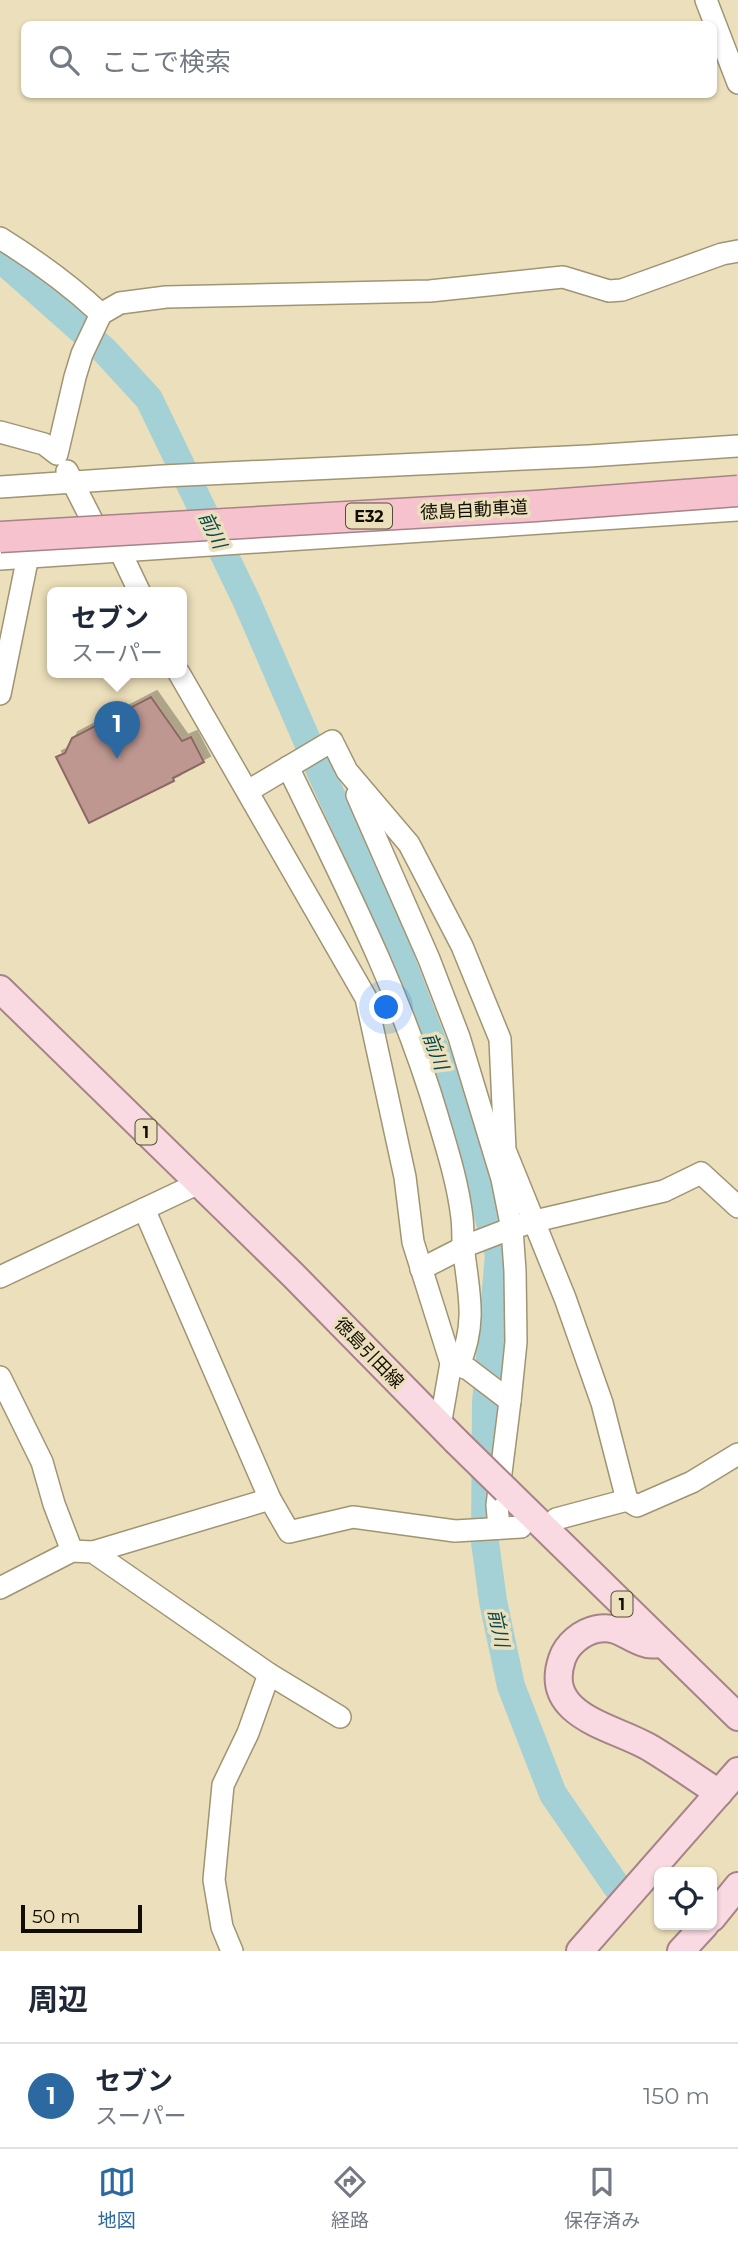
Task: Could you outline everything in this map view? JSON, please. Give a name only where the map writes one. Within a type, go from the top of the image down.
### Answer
[{"type":"highway","name":"徳島自動車道","points":[[0,537],[522,507],[738,491]]},
{"type":"main road","name":"徳島引田線","points":[[0,989],[293,1275],[448,1433],[738,1717]]},
{"type":"main road","points":[[663,1644],[647,1644],[615,1629],[596,1629],[578,1637],[565,1650],[559,1667],[558,1685],[565,1699],[588,1721],[650,1748],[719,1793]]},
{"type":"main road","points":[[580,1951],[738,1771]]},
{"type":"main road","points":[[717,1912],[738,1886]]},
{"type":"main road","points":[[681,1951],[700,1930]]},
{"type":"street","points":[[706,0],[714,21]]},
{"type":"street","points":[[717,29],[738,83]]},
{"type":"street","points":[[0,238],[76,290],[100,317]]},
{"type":"street","points":[[57,454],[82,354],[100,317],[120,303],[157,297],[430,291],[563,277],[609,291],[622,290],[722,254],[738,251]]},
{"type":"street","points":[[0,432],[44,444],[57,454],[136,587]]},
{"type":"street","points":[[0,487],[738,446]]},
{"type":"street","points":[[0,559],[738,510]]},
{"type":"street","points":[[0,694],[28,556]]},
{"type":"street","points":[[182,678],[359,981],[366,998],[405,1177],[413,1242],[421,1269],[459,1366],[507,1399]]},
{"type":"street","points":[[248,791],[330,742],[347,771],[429,959],[458,1037],[499,1167],[509,1230],[516,1342],[507,1399],[497,1528]]},
{"type":"street","points":[[291,766],[366,927],[404,1018],[451,1163],[466,1246],[471,1312],[467,1346],[459,1366],[448,1433]]},
{"type":"street","points":[[347,771],[409,844],[462,946],[500,1039],[505,1150],[535,1221],[602,1403],[627,1500],[637,1506],[692,1482],[738,1454]]},
{"type":"street","points":[[421,1269],[466,1246],[535,1221],[664,1191],[701,1173],[738,1207]]},
{"type":"street","points":[[0,1277],[199,1183]]},
{"type":"street","points":[[144,1209],[270,1499],[289,1532],[353,1517],[456,1531],[522,1527]]},
{"type":"street","points":[[0,1377],[42,1462],[72,1551]]},
{"type":"street","points":[[0,1588],[72,1551],[93,1552],[270,1499]]},
{"type":"street","points":[[556,1519],[627,1500]]},
{"type":"street","points":[[93,1552],[269,1674],[340,1717]]},
{"type":"street","points":[[232,1951],[222,1927],[214,1880],[223,1785],[248,1733],[269,1674]]},
{"type":"building","points":[[151,697],[182,741],[191,737],[204,762],[173,778],[174,781],[89,823],[56,757],[65,753],[72,738]]},
{"type":"waterway","name":"前川","points":[[0,258],[105,351],[149,399],[247,602],[371,881],[461,1117],[499,1255],[486,1403],[485,1542],[493,1601],[511,1686],[553,1794],[617,1887]]},
{"type":"place","name":"セブン","points":[[117,759]]}]
